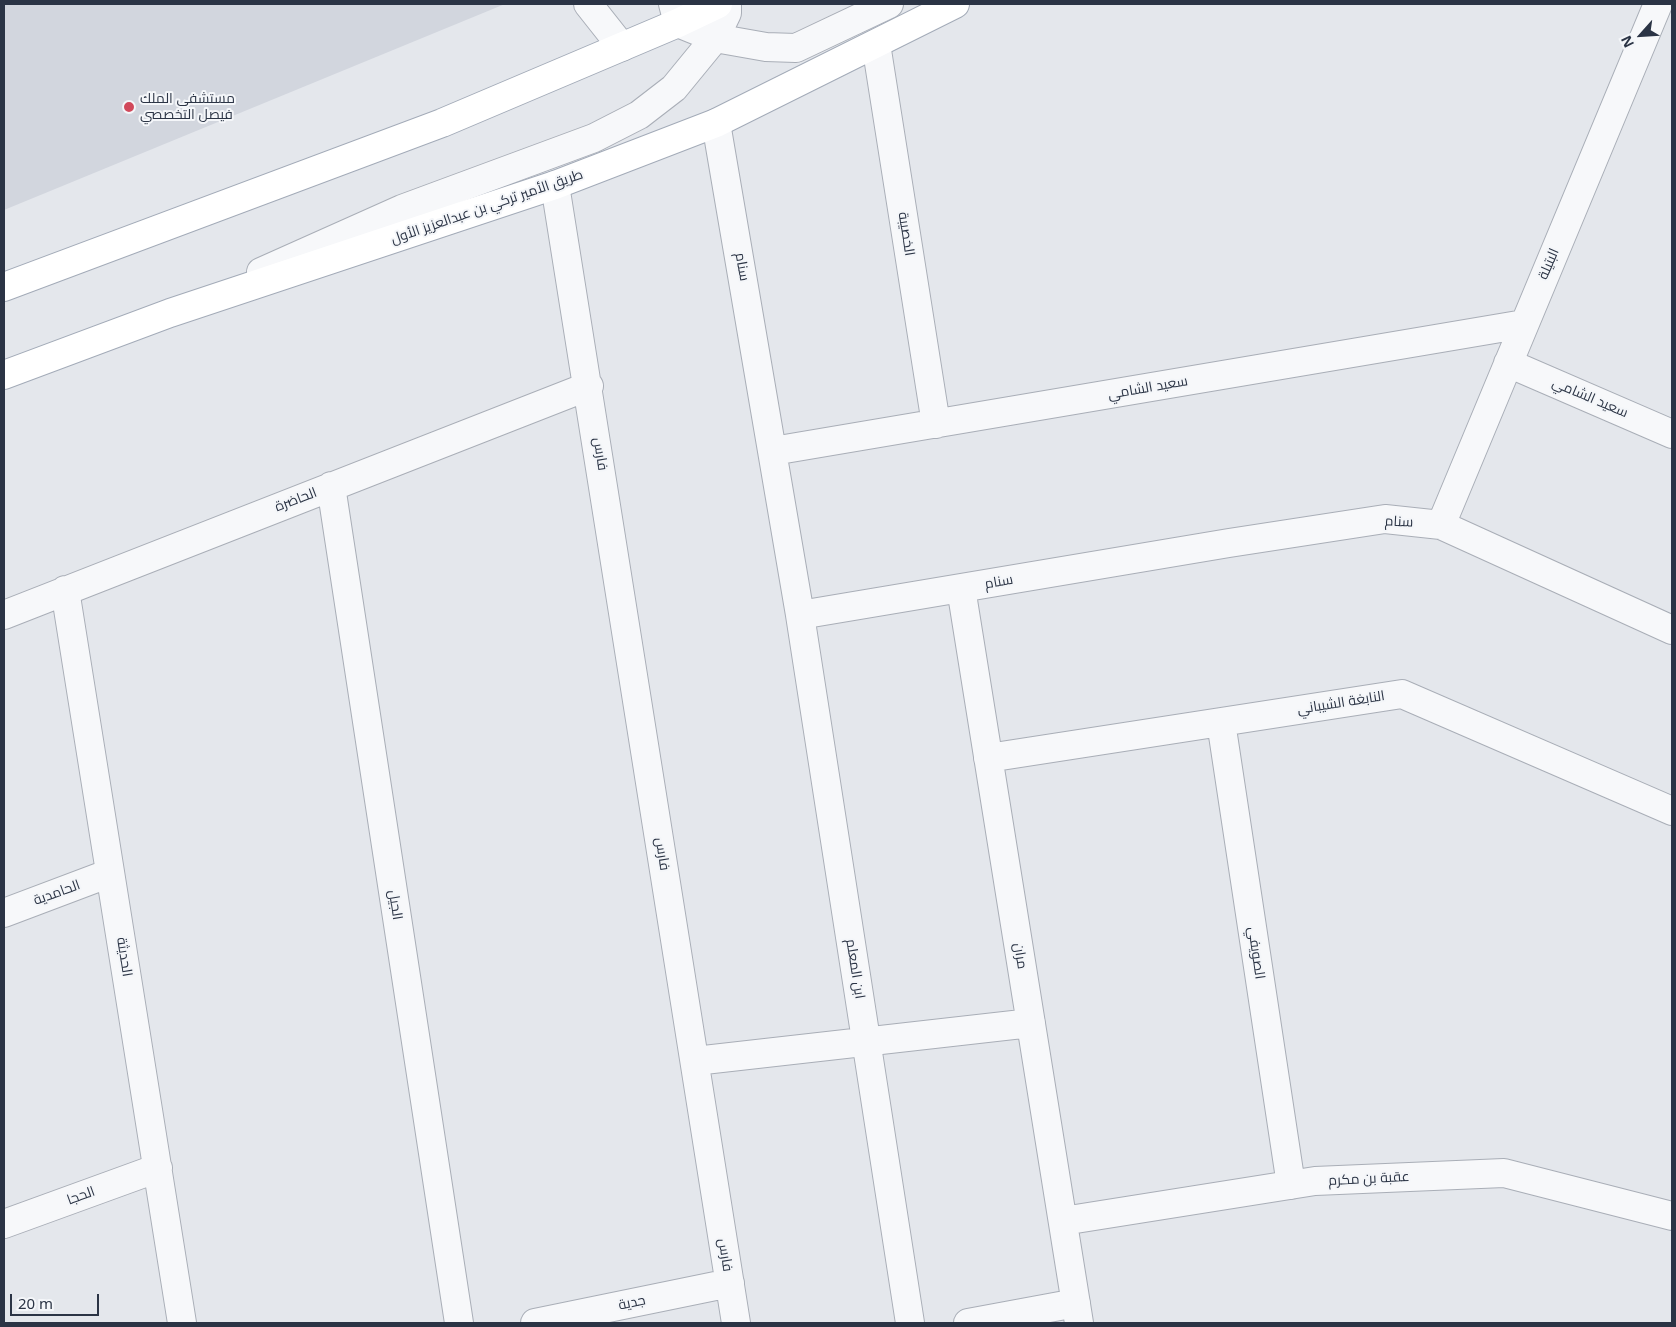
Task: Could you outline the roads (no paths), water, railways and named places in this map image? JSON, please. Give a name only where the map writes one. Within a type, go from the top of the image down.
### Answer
[{"type":"main road","points":[[4,287],[442,123],[622,47],[675,14],[718,4]]},
{"type":"main road","name":"طريق الأمير تركي بن عبدالعزيز الأول","points":[[4,375],[170,313],[555,185],[716,123],[955,4]]},
{"type":"street","points":[[588,4],[622,47]]},
{"type":"street","points":[[170,313],[402,209],[594,138],[639,115],[674,88],[715,38],[727,13],[728,4]]},
{"type":"street","points":[[675,14],[715,38],[766,47],[796,48],[888,4]]},
{"type":"street","name":"البتيلة","points":[[1441,525],[1658,4]]},
{"type":"street","name":"الخصيبة","points":[[876,44],[936,424]]},
{"type":"street","name":"سنام","points":[[716,123],[800,615],[1230,543],[1385,520],[1441,525],[1672,630]]},
{"type":"street","name":"فارس","points":[[555,185],[589,386],[736,1323]]},
{"type":"street","name":"سعيد الشامي","points":[[773,451],[1524,324]]},
{"type":"street","name":"سعيد الشامي","points":[[1508,363],[1672,434]]},
{"type":"street","name":"الحاضرة","points":[[4,615],[589,386]]},
{"type":"street","name":"الجيل","points":[[330,486],[459,1323]]},
{"type":"street","name":"مران","points":[[961,588],[1078,1313]]},
{"type":"street","name":"الحديثة","points":[[65,590],[182,1323]]},
{"type":"street","name":"ابن المعلم","points":[[800,615],[910,1323]]},
{"type":"street","name":"النابغة الشيباني","points":[[988,758],[1402,694],[1672,811]]},
{"type":"street","name":"الصويفي","points":[[1221,722],[1290,1185]]},
{"type":"street","name":"الحامدية","points":[[4,913],[110,873]]},
{"type":"street","points":[[695,1061],[1031,1023]]},
{"type":"street","name":"الحجا","points":[[4,1224],[158,1168]]},
{"type":"street","name":"عقبة بن مكرم","points":[[1063,1221],[1315,1181],[1504,1173],[1672,1216]]},
{"type":"street","name":"جدية","points":[[535,1323],[730,1283]]},
{"type":"street","points":[[968,1323],[1078,1313]]},
{"type":"place","name":"مستشفى الملك فيصل التخصصي","points":[[129,107]]}]
